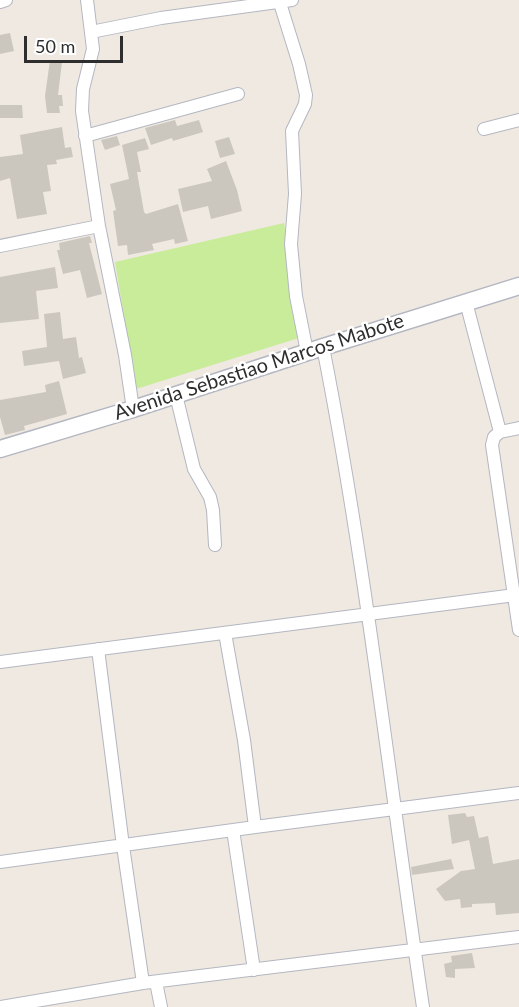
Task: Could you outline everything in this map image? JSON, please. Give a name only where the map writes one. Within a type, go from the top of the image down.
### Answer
[{"type":"main road","name":"Avenida Sebastiao Marcos Mabote","points":[[0,449],[519,286]]},
{"type":"street","points":[[0,2],[6,0]]},
{"type":"street","points":[[87,0],[93,49],[83,89],[82,111],[99,226],[125,355],[133,409]]},
{"type":"street","points":[[91,33],[160,18],[284,1],[306,95],[305,104],[292,131],[295,194],[291,244],[296,296],[338,420],[423,1007]]},
{"type":"street","points":[[85,136],[238,94]]},
{"type":"street","points":[[483,129],[519,120]]},
{"type":"street","points":[[0,246],[99,226]]},
{"type":"street","points":[[466,302],[500,432]]},
{"type":"street","points":[[176,395],[194,469],[210,497],[215,545]]},
{"type":"street","points":[[519,428],[500,432],[494,437],[492,445],[519,630]]},
{"type":"street","points":[[0,662],[515,595]]},
{"type":"street","points":[[225,633],[244,740],[255,827]]},
{"type":"street","points":[[98,649],[123,846],[150,982],[161,1007]]},
{"type":"street","points":[[0,862],[519,793]]},
{"type":"street","points":[[233,830],[254,970]]},
{"type":"street","points":[[0,1007],[30,1005],[150,982],[519,937]]},
{"type":"green space","points":[[284,223],[302,337],[136,389],[115,262]]},
{"type":"building","points":[[10,33],[14,51],[0,54],[0,35]]},
{"type":"building","points":[[50,60],[62,62],[58,95],[62,95],[63,106],[59,106],[60,113],[47,113],[45,96]]},
{"type":"building","points":[[0,105],[22,105],[23,118],[0,118]]},
{"type":"building","points":[[175,120],[177,126],[199,120],[203,132],[151,145],[145,128]]},
{"type":"building","points":[[62,127],[65,148],[71,147],[73,157],[56,160],[57,164],[47,165],[51,191],[43,192],[47,214],[17,219],[10,178],[0,181],[0,157],[23,154],[20,135]]},
{"type":"building","points":[[117,136],[120,145],[105,150],[101,140]]},
{"type":"building","points":[[229,137],[235,154],[220,158],[215,141]]},
{"type":"building","points":[[145,138],[149,149],[137,152],[141,172],[137,172],[144,212],[146,214],[178,204],[188,241],[175,244],[174,239],[152,244],[154,250],[128,255],[127,245],[118,246],[113,211],[116,210],[110,184],[129,179],[122,145]]},
{"type":"building","points":[[226,161],[242,211],[211,219],[208,206],[183,212],[178,189],[212,181],[207,169]]},
{"type":"building","points":[[90,236],[92,243],[89,243],[102,294],[87,298],[80,270],[63,274],[57,250],[60,250],[59,243]]},
{"type":"building","points":[[55,267],[58,288],[36,291],[39,319],[0,323],[0,277]]},
{"type":"building","points":[[60,312],[63,339],[76,337],[79,358],[82,357],[86,373],[63,379],[59,361],[24,366],[22,351],[47,347],[44,314]]},
{"type":"building","points":[[59,381],[67,414],[24,426],[25,430],[5,435],[0,417],[0,400],[46,392],[45,385]]},
{"type":"building","points":[[465,813],[467,817],[474,816],[479,838],[488,836],[493,864],[519,859],[519,913],[496,915],[495,903],[472,904],[472,907],[461,908],[460,899],[445,901],[436,889],[461,871],[475,869],[469,840],[452,844],[448,815]]},
{"type":"building","points":[[451,859],[454,869],[412,875],[411,867]]},
{"type":"building","points":[[472,953],[475,968],[455,969],[455,978],[446,977],[444,964],[452,962],[451,956]]}]
